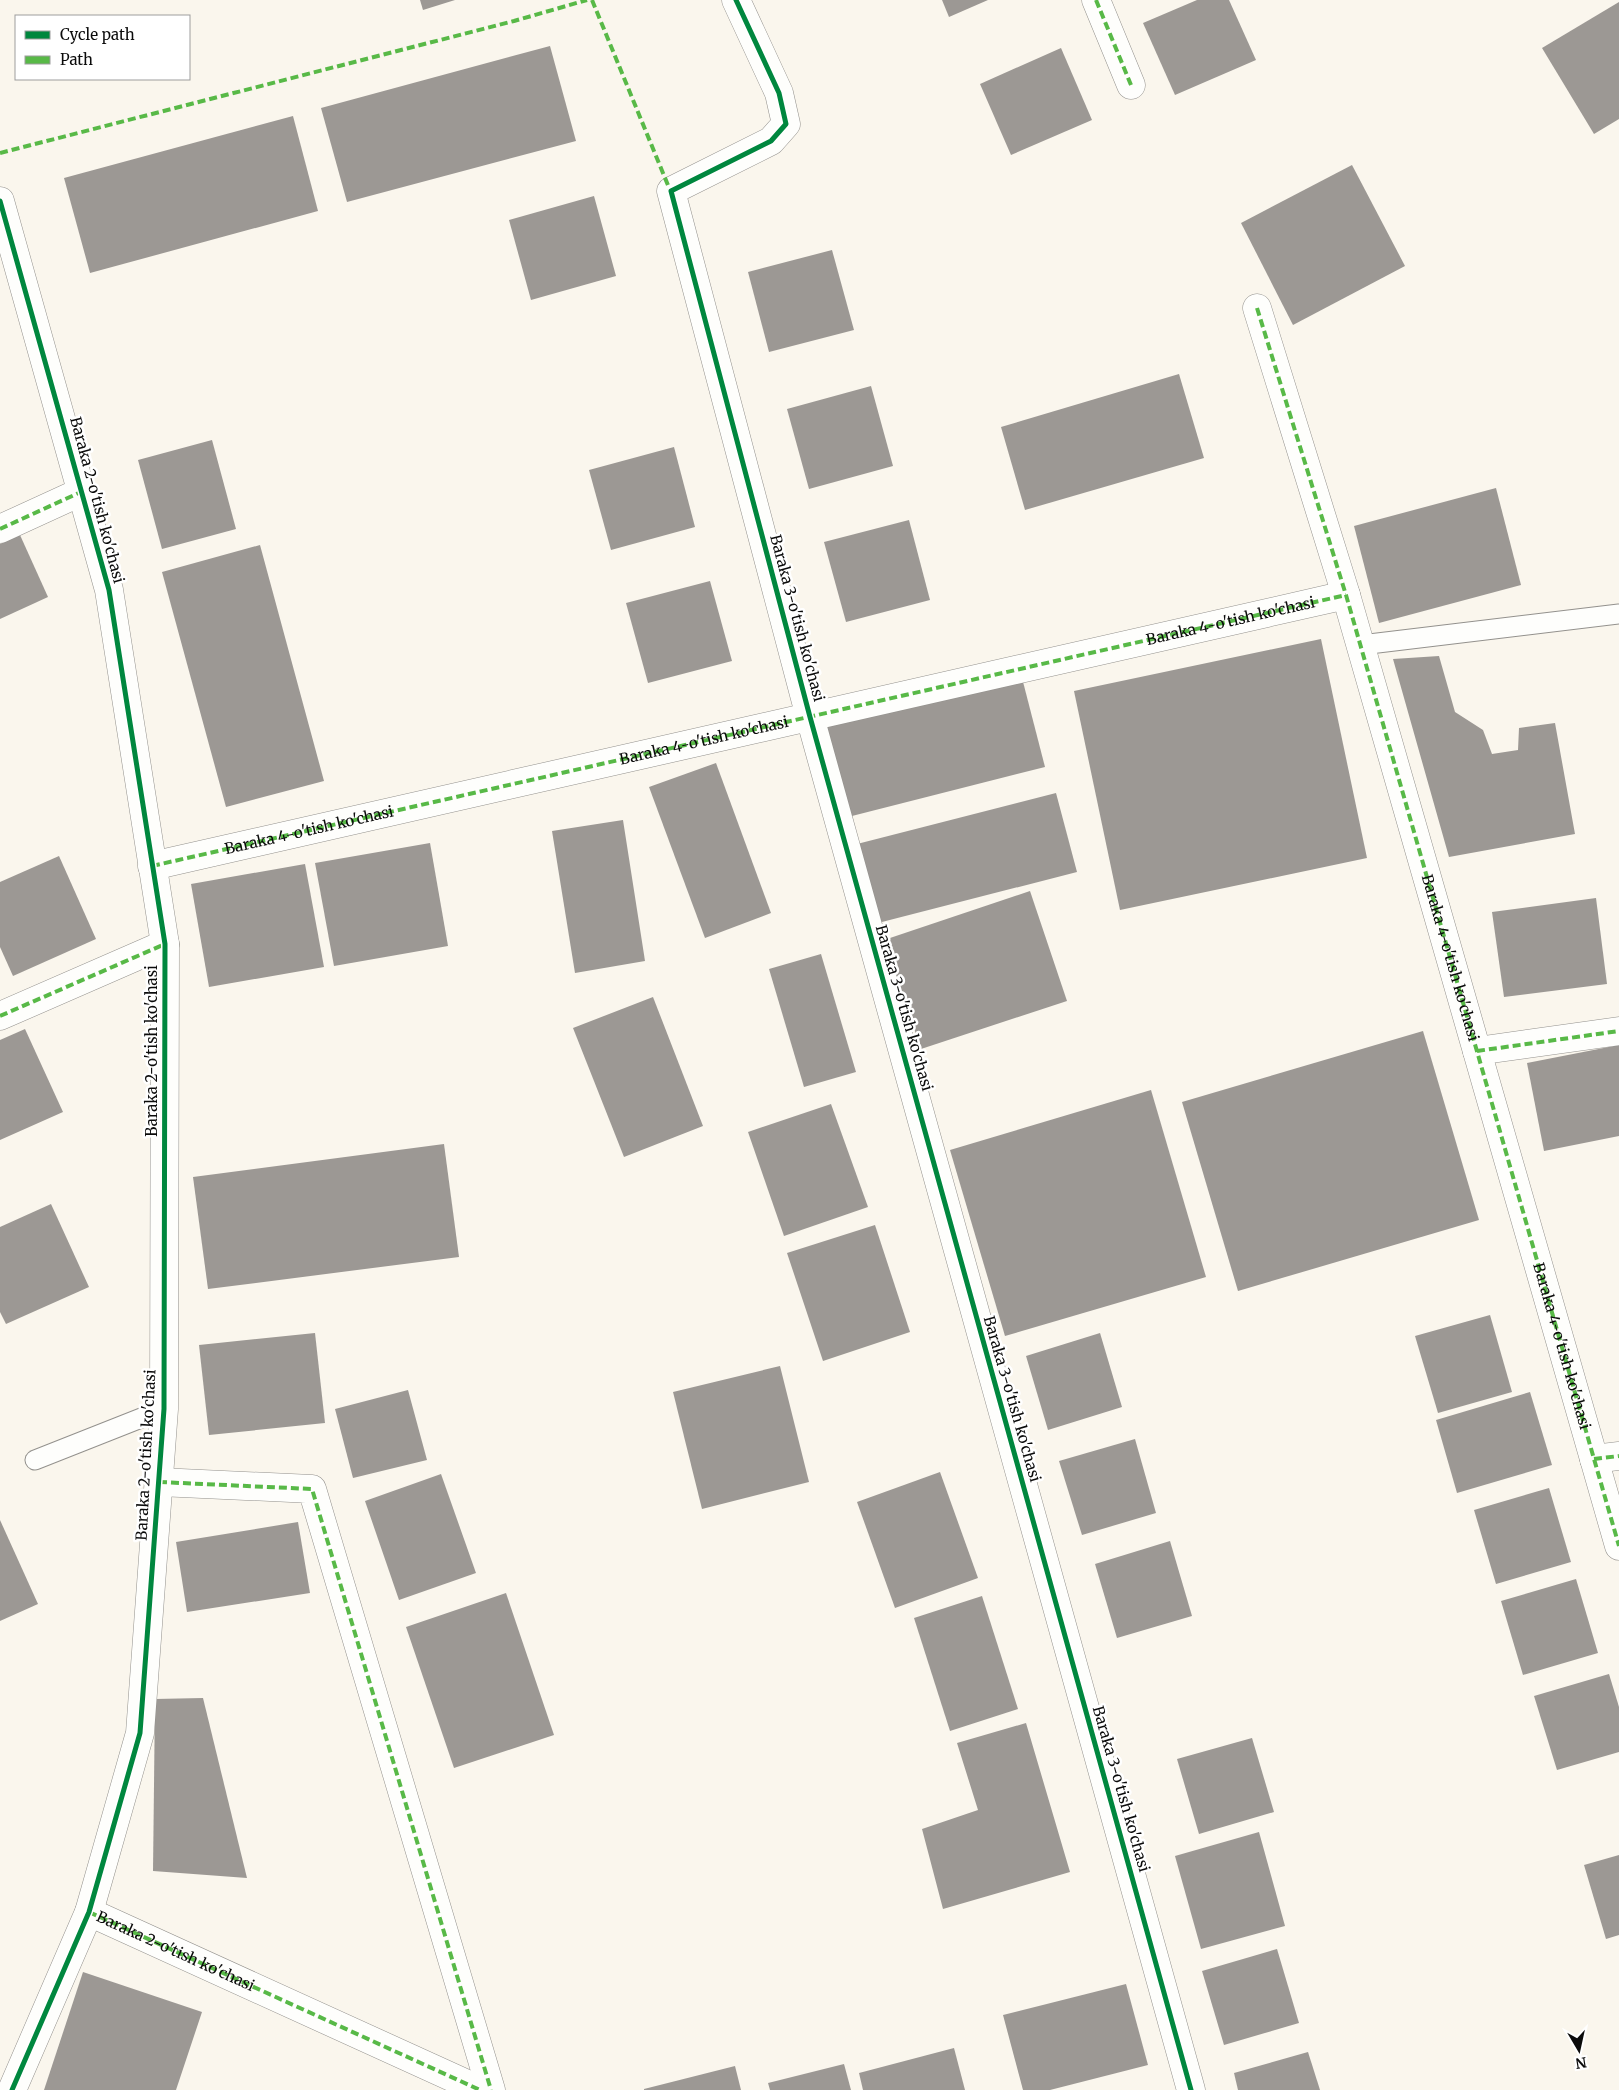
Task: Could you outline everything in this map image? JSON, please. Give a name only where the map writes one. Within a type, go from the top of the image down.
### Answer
[{"type":"street","name":"Baraka 3-o'tish ko'chasi","points":[[736,0],[779,93],[786,124],[772,141],[671,191],[810,717],[1191,2090]]},
{"type":"street","points":[[1096,0],[1131,85]]},
{"type":"street","name":"Baraka 2-o'tish ko'chasi","points":[[0,201],[83,491],[109,590],[165,944],[164,1409],[140,1733],[89,1912],[480,2090]]},
{"type":"street","points":[[1257,308],[1346,595]]},
{"type":"street","points":[[0,528],[83,491]]},
{"type":"street","name":"Baraka 4-o'tish ko'chasi","points":[[152,866],[1346,595],[1477,1051],[1606,1457],[1619,1546]]},
{"type":"street","points":[[0,1016],[165,944]]},
{"type":"street","points":[[1477,1051],[1619,1032]]},
{"type":"street","points":[[159,1482],[312,1489],[491,2090]]},
{"type":"street","points":[[12,2090],[89,1912]]},
{"type":"lane","points":[[1361,644],[1619,614]]},
{"type":"lane","points":[[35,1460],[164,1409]]},
{"type":"building","points":[[420,0],[455,0],[423,10]]},
{"type":"building","points":[[942,0],[988,0],[949,17]]},
{"type":"building","points":[[1197,0],[1229,0],[1256,60],[1175,95],[1143,23]]},
{"type":"building","points":[[1619,2],[1619,119],[1594,134],[1542,48]]},
{"type":"building","points":[[550,46],[576,141],[347,202],[321,108]]},
{"type":"building","points":[[1061,48],[1092,120],[1011,155],[980,84]]},
{"type":"building","points":[[293,116],[318,211],[90,273],[64,178]]},
{"type":"building","points":[[1352,165],[1405,266],[1293,325],[1241,223]]},
{"type":"building","points":[[594,196],[616,276],[531,300],[509,220]]},
{"type":"building","points":[[832,250],[854,330],[769,352],[748,272]]},
{"type":"building","points":[[1179,374],[1204,458],[1025,510],[1001,427]]},
{"type":"building","points":[[871,386],[893,466],[809,489],[787,409]]},
{"type":"building","points":[[212,440],[236,529],[162,549],[138,460]]},
{"type":"building","points":[[674,447],[695,527],[611,550],[589,470]]},
{"type":"building","points":[[1496,488],[1521,585],[1379,623],[1354,526]]},
{"type":"building","points":[[909,520],[930,600],[846,622],[824,542]]},
{"type":"building","points":[[20,535],[48,597],[0,619],[0,544]]},
{"type":"building","points":[[260,545],[324,781],[226,807],[162,572]]},
{"type":"building","points":[[710,581],[732,661],[648,683],[626,603]]},
{"type":"building","points":[[1321,639],[1367,858],[1120,910],[1074,691]]},
{"type":"building","points":[[1439,656],[1455,712],[1483,730],[1492,754],[1518,750],[1519,728],[1555,723],[1575,834],[1449,857],[1393,659]]},
{"type":"building","points":[[1021,674],[1045,767],[848,817],[824,724]]},
{"type":"building","points":[[716,763],[771,913],[705,938],[649,787]]},
{"type":"building","points":[[1056,793],[1077,872],[878,923],[857,844]]},
{"type":"building","points":[[623,820],[645,961],[575,973],[552,831]]},
{"type":"building","points":[[430,843],[448,946],[334,966],[315,863]]},
{"type":"building","points":[[59,856],[96,939],[13,976],[0,947],[0,882]]},
{"type":"building","points":[[305,864],[324,967],[209,987],[191,884]]},
{"type":"building","points":[[1030,891],[1067,1001],[921,1049],[884,940]]},
{"type":"building","points":[[1596,898],[1607,984],[1504,997],[1492,912]]},
{"type":"building","points":[[821,954],[856,1072],[804,1087],[769,969]]},
{"type":"building","points":[[653,997],[703,1126],[624,1157],[573,1028]]},
{"type":"building","points":[[25,1029],[63,1112],[0,1140],[0,1040]]},
{"type":"building","points":[[1423,1031],[1479,1220],[1238,1291],[1182,1102]]},
{"type":"building","points":[[1619,1045],[1619,1136],[1544,1151],[1527,1063]]},
{"type":"building","points":[[1151,1090],[1206,1277],[1005,1336],[950,1150]]},
{"type":"building","points":[[831,1104],[868,1207],[784,1236],[748,1132]]},
{"type":"building","points":[[444,1144],[459,1257],[208,1289],[193,1177]]},
{"type":"building","points":[[51,1204],[89,1287],[6,1324],[0,1312],[0,1227]]},
{"type":"building","points":[[875,1225],[910,1332],[823,1361],[787,1253]]},
{"type":"building","points":[[1490,1315],[1512,1392],[1438,1413],[1415,1336]]},
{"type":"building","points":[[315,1333],[325,1423],[209,1435],[199,1345]]},
{"type":"building","points":[[1100,1333],[1122,1407],[1048,1430],[1026,1356]]},
{"type":"building","points":[[780,1366],[809,1482],[702,1509],[673,1392]]},
{"type":"building","points":[[408,1390],[427,1460],[353,1478],[335,1409]]},
{"type":"building","points":[[1530,1392],[1552,1465],[1457,1493],[1436,1420]]},
{"type":"building","points":[[1135,1439],[1156,1513],[1082,1535],[1059,1461]]},
{"type":"building","points":[[940,1472],[978,1578],[895,1608],[857,1502]]},
{"type":"building","points":[[441,1474],[476,1573],[399,1600],[365,1501]]},
{"type":"building","points":[[1549,1488],[1571,1562],[1496,1584],[1474,1510]]},
{"type":"building","points":[[0,1520],[38,1604],[0,1621]]},
{"type":"building","points":[[298,1522],[310,1593],[187,1612],[176,1542]]},
{"type":"building","points":[[1170,1541],[1192,1616],[1117,1638],[1095,1564]]},
{"type":"building","points":[[1576,1579],[1598,1653],[1523,1675],[1501,1601]]},
{"type":"building","points":[[506,1593],[554,1735],[454,1768],[406,1627]]},
{"type":"building","points":[[982,1596],[1018,1709],[950,1731],[914,1618]]},
{"type":"building","points":[[1609,1674],[1619,1707],[1619,1752],[1557,1770],[1534,1696]]},
{"type":"building","points":[[203,1698],[247,1878],[153,1871],[155,1699]]},
{"type":"building","points":[[1026,1723],[1070,1872],[943,1909],[922,1829],[978,1810],[957,1743]]},
{"type":"building","points":[[1252,1738],[1274,1812],[1199,1834],[1177,1759]]},
{"type":"building","points":[[1259,1832],[1285,1926],[1201,1949],[1175,1856]]},
{"type":"building","points":[[1619,1855],[1619,1935],[1606,1939],[1584,1865]]},
{"type":"building","points":[[1277,1949],[1299,2023],[1224,2045],[1202,1971]]},
{"type":"building","points":[[83,1972],[202,2012],[176,2090],[44,2090]]},
{"type":"building","points":[[1126,1984],[1148,2065],[1050,2090],[1023,2090],[1003,2015]]},
{"type":"building","points":[[954,2048],[965,2090],[863,2090],[859,2073]]},
{"type":"building","points":[[1308,2052],[1320,2090],[1238,2090],[1234,2073]]},
{"type":"building","points":[[844,2064],[851,2090],[770,2090],[768,2083]]},
{"type":"building","points":[[735,2066],[741,2090],[644,2090],[644,2089]]},
{"type":"marked path","points":[[0,153],[514,21],[587,0]]},
{"type":"marked path","points":[[592,0],[672,195]]},
{"type":"marked path","points":[[1096,0],[1131,85]]},
{"type":"marked path","points":[[1257,308],[1346,595],[1619,1546]]},
{"type":"marked path","points":[[0,529],[83,491]]},
{"type":"marked path","points":[[152,866],[1346,595]]},
{"type":"marked path","points":[[0,1016],[165,944]]},
{"type":"marked path","points":[[1477,1051],[1619,1031]]},
{"type":"marked path","points":[[1594,1459],[1619,1456]]},
{"type":"marked path","points":[[159,1482],[312,1489],[491,2090]]},
{"type":"marked path","points":[[89,1912],[480,2090]]},
{"type":"cycle path","points":[[736,0],[779,93],[786,124],[771,141],[671,191],[810,717],[1191,2090]]},
{"type":"cycle path","points":[[0,201],[109,590],[165,944],[164,1409],[140,1733],[89,1912],[12,2090]]}]
